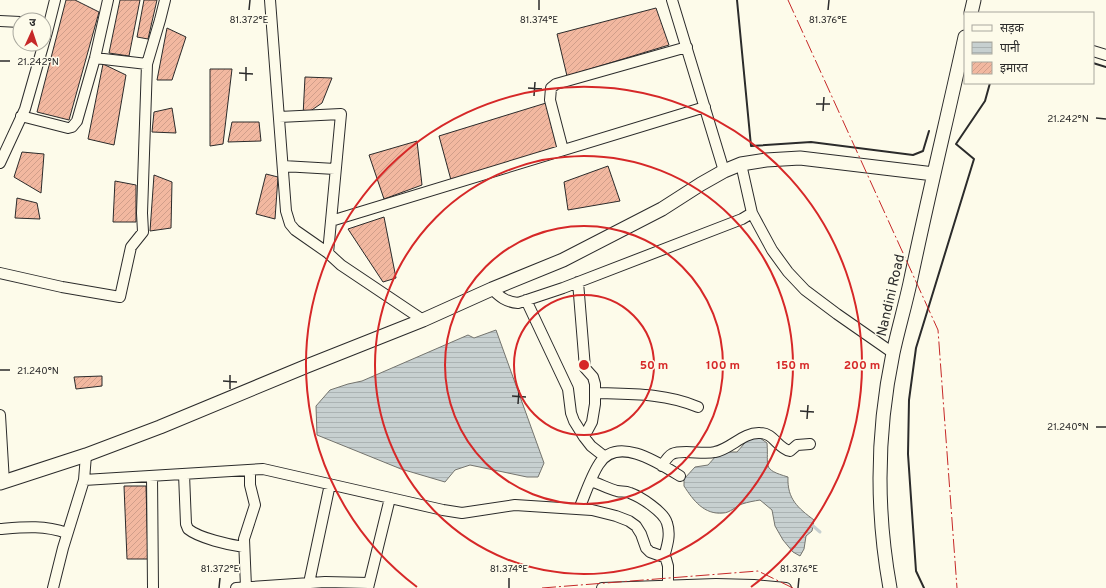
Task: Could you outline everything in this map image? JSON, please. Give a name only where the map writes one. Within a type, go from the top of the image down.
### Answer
[{"type":"main road","name":"Nandini Road","points":[[890,588],[883,544],[880,502],[881,447],[885,406],[893,353],[904,311],[964,41]]},
{"type":"main road","points":[[2,482],[86,455],[160,427],[423,320],[570,256],[662,209],[701,184],[724,171],[741,164],[766,160],[800,158],[934,174]]},
{"type":"street","points":[[51,12],[55,0]]},
{"type":"street","points":[[21,116],[68,128],[72,127],[77,121],[95,58],[108,0]]},
{"type":"street","points":[[0,273],[62,287],[120,297],[131,247],[143,232],[142,213],[147,64],[165,0]]},
{"type":"street","points":[[270,0],[286,211],[290,224],[295,230],[328,253],[341,265],[423,320]]},
{"type":"street","points":[[672,0],[724,171]]},
{"type":"street","points":[[0,21],[12,22]]},
{"type":"street","points":[[563,150],[550,100],[551,88],[556,84],[687,47]]},
{"type":"street","points":[[1094,51],[1106,55]]},
{"type":"street","points":[[0,163],[30,93],[40,52]]},
{"type":"street","points":[[95,58],[147,64]]},
{"type":"street","points":[[331,221],[705,106]]},
{"type":"street","points":[[279,117],[341,114],[328,253]]},
{"type":"street","points":[[741,164],[752,213],[772,250],[788,272],[805,290],[836,314],[893,353]]},
{"type":"street","points":[[283,166],[335,169]]},
{"type":"street","points":[[492,289],[502,299],[518,303],[578,282],[742,219],[752,213]]},
{"type":"street","points":[[578,282],[585,368],[593,377],[595,384],[594,417],[584,437]]},
{"type":"street","points":[[526,300],[568,389],[571,413],[579,430],[591,446],[605,457]]},
{"type":"street","points":[[595,393],[659,396],[673,398],[698,407]]},
{"type":"street","points":[[0,415],[2,482]]},
{"type":"street","points":[[662,466],[667,458],[673,454],[717,452],[750,434],[759,432],[767,434],[773,438],[780,447],[790,451],[797,445],[810,444]]},
{"type":"street","points":[[579,509],[599,464],[610,452],[629,451],[680,476]]},
{"type":"street","points":[[52,588],[84,480],[86,455]]},
{"type":"street","points":[[84,480],[263,469],[462,513],[515,505],[605,512],[636,526],[646,548],[650,552],[664,557]]},
{"type":"street","points":[[250,470],[250,485],[255,505],[245,532],[241,588],[309,583],[368,585],[390,498]]},
{"type":"street","points":[[184,474],[186,524],[188,529],[199,535],[244,547]]},
{"type":"street","points":[[152,476],[153,588]]},
{"type":"street","points":[[592,481],[616,491],[633,494],[663,515],[669,531],[664,557],[667,563],[669,586]]},
{"type":"street","points":[[309,583],[330,484]]},
{"type":"street","points":[[0,529],[30,526],[52,528],[68,533]]},
{"type":"street","points":[[602,588],[669,586],[754,586],[782,588]]},
{"type":"water","points":[[496,330],[544,463],[538,477],[527,477],[470,465],[455,470],[445,482],[401,469],[317,435],[316,406],[330,390],[362,381],[468,335],[474,338]]},
{"type":"water","points":[[750,437],[760,438],[767,443],[768,466],[774,472],[788,477],[789,491],[798,507],[814,520],[812,531],[806,536],[804,549],[800,556],[793,552],[783,540],[775,526],[772,510],[760,500],[742,504],[726,513],[710,512],[695,501],[684,486],[684,479],[695,467],[708,465],[716,456],[724,452],[737,452]]},
{"type":"building","points":[[66,0],[75,0],[99,12],[69,120],[37,112]]},
{"type":"building","points":[[120,0],[140,0],[129,56],[109,53]]},
{"type":"building","points":[[144,0],[157,0],[148,39],[137,37]]},
{"type":"building","points":[[656,8],[669,45],[567,76],[557,34]]},
{"type":"building","points":[[167,28],[186,37],[172,80],[157,80]]},
{"type":"building","points":[[103,64],[126,75],[114,145],[88,139]]},
{"type":"building","points":[[210,69],[232,69],[223,144],[210,146]]},
{"type":"building","points":[[305,77],[332,78],[322,103],[303,116]]},
{"type":"building","points":[[546,103],[558,147],[451,180],[439,136]]},
{"type":"building","points":[[172,108],[176,133],[152,132],[154,112]]},
{"type":"building","points":[[232,122],[259,122],[261,141],[228,142]]},
{"type":"building","points":[[417,141],[422,185],[384,199],[369,155]]},
{"type":"building","points":[[22,152],[44,154],[41,193],[14,177]]},
{"type":"building","points":[[608,166],[620,201],[568,210],[564,182]]},
{"type":"building","points":[[266,174],[278,177],[275,219],[256,214]]},
{"type":"building","points":[[154,175],[172,182],[171,228],[150,231]]},
{"type":"building","points":[[115,181],[136,185],[136,222],[113,222]]},
{"type":"building","points":[[17,198],[37,203],[40,219],[15,218]]},
{"type":"building","points":[[384,217],[396,278],[383,282],[348,229]]},
{"type":"building","points":[[102,376],[102,386],[76,389],[74,377]]},
{"type":"building","points":[[124,486],[146,486],[148,559],[127,559]]},
{"type":"waterway","points":[[812,525],[820,532]]},
{"type":"wall","points":[[737,0],[751,146],[811,142],[913,155],[923,151],[929,131]]},
{"type":"wall","points":[[1094,63],[1106,67]]},
{"type":"wall","points":[[924,588],[916,571],[908,454],[909,400],[916,348],[974,159],[956,144],[985,101],[990,84]]},
{"type":"power","points":[[788,0],[938,330],[957,588]]},
{"type":"power","points":[[542,588],[758,571],[793,588]]}]
